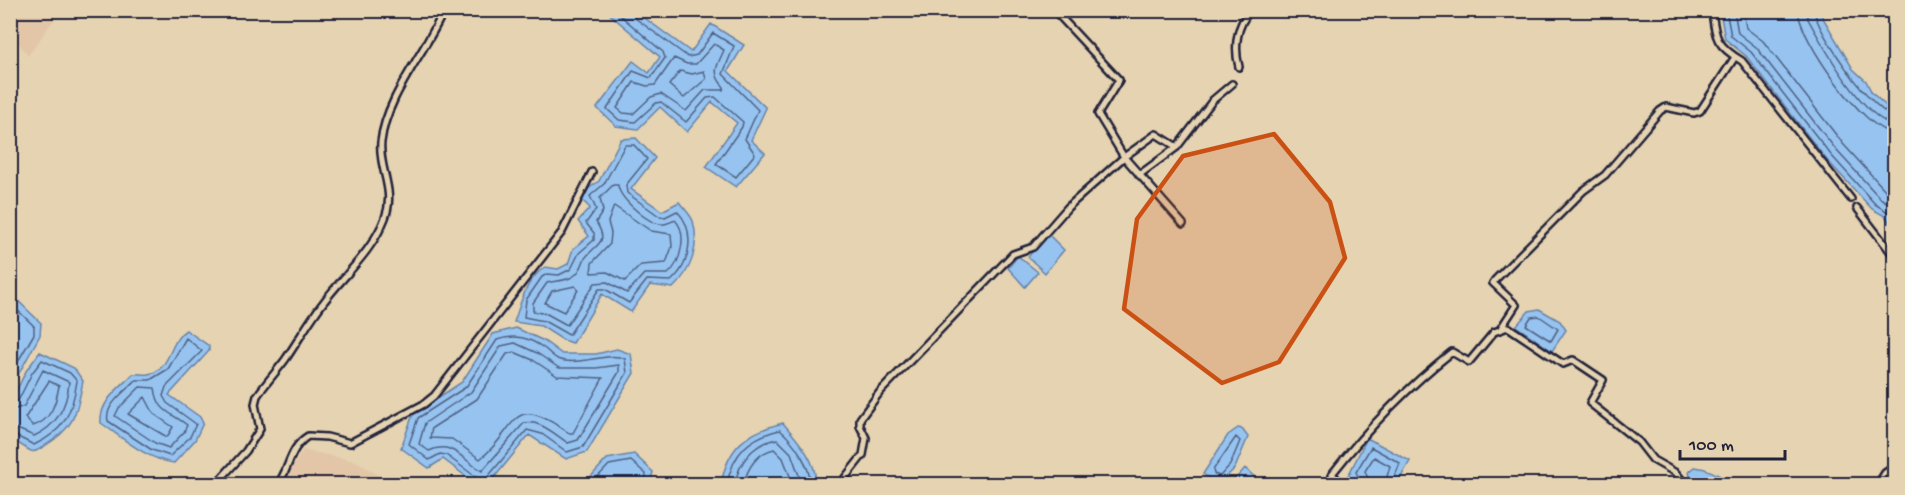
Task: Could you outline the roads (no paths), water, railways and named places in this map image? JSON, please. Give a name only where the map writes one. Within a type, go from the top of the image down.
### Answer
[{"type":"street","points":[[216,484],[246,451],[260,429],[255,404],[257,396],[322,304],[359,262],[380,227],[388,205],[389,189],[381,149],[383,134],[408,75],[435,31],[444,10]]},
{"type":"street","points":[[1054,10],[1119,80],[1098,114],[1124,157],[1183,224]]},
{"type":"street","points":[[1239,67],[1236,43],[1245,16],[1251,10]]},
{"type":"street","points":[[1712,10],[1715,37],[1754,75],[1851,199]]},
{"type":"street","points":[[1501,328],[1516,305],[1496,287],[1493,283],[1495,279],[1583,191],[1605,175],[1660,111],[1666,107],[1694,113],[1700,111],[1736,57]]},
{"type":"street","points":[[1139,175],[1177,147],[1213,100],[1232,84]]},
{"type":"street","points":[[840,484],[863,455],[866,438],[860,426],[860,419],[880,392],[1013,254],[1033,247],[1068,207],[1124,157],[1156,134],[1177,147]]},
{"type":"street","points":[[278,484],[286,473],[294,448],[308,436],[327,437],[350,443],[424,404],[434,396],[562,232],[592,172]]},
{"type":"street","points":[[1857,208],[1894,256]]},
{"type":"street","points":[[1342,484],[1332,474],[1372,423],[1415,381],[1452,352],[1469,362],[1494,332],[1508,327],[1563,364],[1574,360],[1603,380],[1590,403],[1639,442],[1653,460],[1676,473],[1685,484]]},
{"type":"street","points":[[1878,484],[1885,473],[1894,467]]},
{"type":"water","points":[[606,11],[635,11],[691,52],[711,24],[744,45],[728,71],[766,108],[751,140],[765,153],[736,187],[706,167],[737,123],[712,102],[687,132],[660,107],[638,129],[616,126],[597,108],[633,61],[649,73],[660,57]]},
{"type":"water","points":[[1720,11],[1819,11],[1853,69],[1866,81],[1872,93],[1894,113],[1894,228],[1885,216],[1872,209],[1826,159],[1746,56],[1725,39]]},
{"type":"water","points":[[636,138],[655,158],[631,189],[662,211],[679,202],[693,221],[694,249],[685,274],[673,288],[650,285],[631,312],[602,294],[573,343],[563,340],[541,326],[514,322],[525,292],[538,272],[545,267],[558,269],[568,264],[573,249],[589,236],[578,221],[590,208],[582,200],[585,191],[599,181],[621,139]]},
{"type":"water","points":[[1047,233],[1064,250],[1045,273],[1028,257]]},
{"type":"water","points":[[1018,256],[1038,272],[1025,287],[1008,268]]},
{"type":"water","points":[[11,294],[41,323],[40,335],[11,388]]},
{"type":"water","points":[[1539,309],[1560,321],[1566,330],[1552,351],[1516,326],[1529,311]]},
{"type":"water","points":[[516,328],[544,341],[562,354],[596,354],[617,349],[631,354],[634,373],[587,452],[566,459],[529,435],[489,484],[476,484],[443,459],[429,468],[401,448],[413,414],[462,382],[493,334]]},
{"type":"water","points":[[186,330],[209,346],[209,351],[169,395],[200,417],[203,423],[195,440],[174,463],[164,461],[136,448],[101,423],[101,415],[111,396],[133,374],[156,372],[161,367],[180,335]]},
{"type":"water","points":[[40,352],[74,368],[83,381],[76,412],[68,427],[54,440],[33,451],[11,438],[11,402],[26,371]]},
{"type":"water","points":[[783,423],[810,459],[814,468],[815,484],[721,484],[729,460],[741,443],[759,431]]},
{"type":"water","points":[[1238,428],[1242,429],[1248,437],[1235,468],[1221,482],[1215,482],[1203,474],[1228,435]]},
{"type":"water","points":[[1367,438],[1410,461],[1397,484],[1359,484],[1348,476]]},
{"type":"water","points":[[634,454],[653,472],[650,484],[584,484],[607,459]]},
{"type":"water","points":[[1695,467],[1708,470],[1727,480],[1726,484],[1692,484],[1689,472]]},
{"type":"water","points":[[1245,468],[1262,484],[1231,484]]}]
